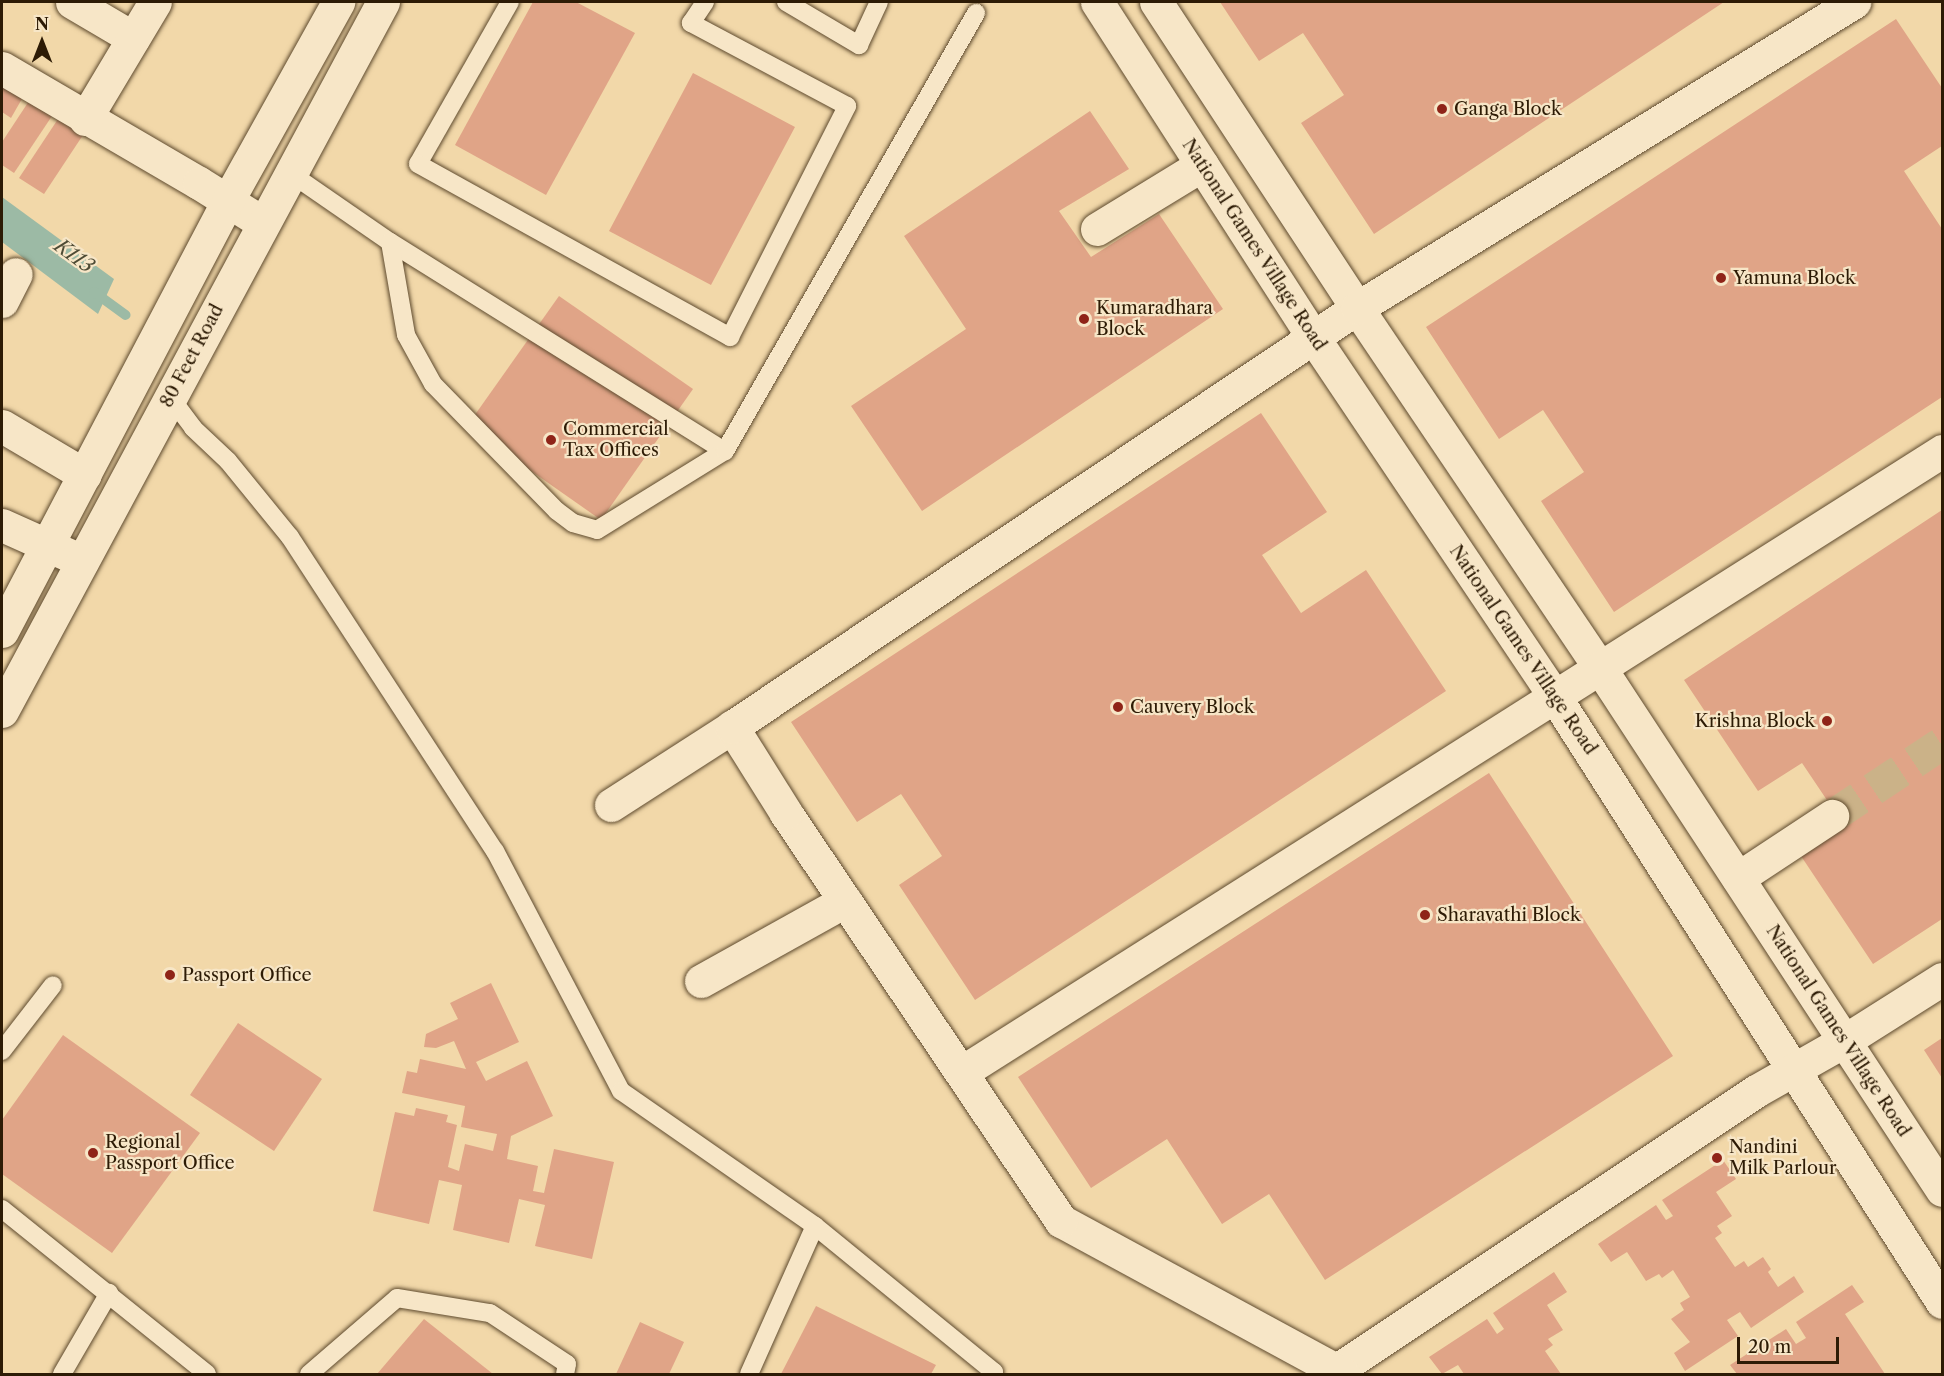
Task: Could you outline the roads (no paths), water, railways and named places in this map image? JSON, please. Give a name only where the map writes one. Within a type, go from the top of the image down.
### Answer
[{"type":"street","points":[[72,2],[133,38]]},
{"type":"street","points":[[85,119],[155,2]]},
{"type":"street","points":[[2,631],[228,200],[338,2]]},
{"type":"street","name":"80 Feet Road","points":[[2,711],[383,2]]},
{"type":"street","name":"National Games Village Road","points":[[1097,2],[1313,337],[1555,697],[1942,1302]]},
{"type":"street","name":"National Games Village Road","points":[[1156,2],[1357,308],[1600,668],[1942,1190]]},
{"type":"street","points":[[611,805],[732,727],[1357,308],[1854,2]]},
{"type":"street","points":[[2,68],[85,119],[228,200],[263,223]]},
{"type":"street","points":[[1097,229],[1202,165]]},
{"type":"street","points":[[2,426],[85,475]]},
{"type":"street","points":[[962,1072],[1942,451]]},
{"type":"street","points":[[2,525],[82,561]]},
{"type":"street","points":[[732,727],[845,901],[1061,1221],[1340,1372],[1756,1091],[1844,1041],[1942,979]]},
{"type":"street","points":[[1738,878],[1832,816]]},
{"type":"street","points":[[701,981],[845,901]]},
{"type":"lane","points":[[510,2],[418,164],[730,337],[847,106],[691,23],[705,2]]},
{"type":"lane","points":[[786,2],[860,45],[879,2]]},
{"type":"lane","points":[[390,242],[406,335],[433,384],[557,511],[573,523],[597,530],[724,451],[976,13]]},
{"type":"lane","points":[[290,173],[390,242],[724,451]]},
{"type":"lane","points":[[170,397],[193,428],[228,461],[290,537],[495,851],[621,1091],[815,1226],[996,1374]]},
{"type":"lane","points":[[2,1051],[53,985]]},
{"type":"lane","points":[[2,1209],[110,1293],[207,1374]]},
{"type":"lane","points":[[749,1374],[815,1226]]},
{"type":"lane","points":[[62,1374],[110,1293]]},
{"type":"lane","points":[[309,1374],[397,1298],[490,1314],[567,1364],[565,1374]]},
{"type":"water","points":[[2,197],[114,279],[98,314],[2,242]]},
{"type":"waterway","name":"K113","points":[[94,292],[126,315]]},
{"type":"tunnel","points":[[1832,816],[1942,743]]},
{"type":"place","name":"Ganga Block","points":[[1442,109]]},
{"type":"place","name":"Yamuna Block","points":[[1721,278]]},
{"type":"place","name":"Kumaradhara Block","points":[[1084,319]]},
{"type":"place","name":"Commercial Tax Offices","points":[[551,440]]},
{"type":"place","name":"Cauvery Block","points":[[1118,707]]},
{"type":"place","name":"Krishna Block","points":[[1827,721]]},
{"type":"place","name":"Sharavathi Block","points":[[1425,915]]},
{"type":"place","name":"Passport Office","points":[[170,975]]},
{"type":"place","name":"Regional Passport Office","points":[[93,1153]]},
{"type":"place","name":"Nandini Milk Parlour","points":[[1717,1158]]}]
